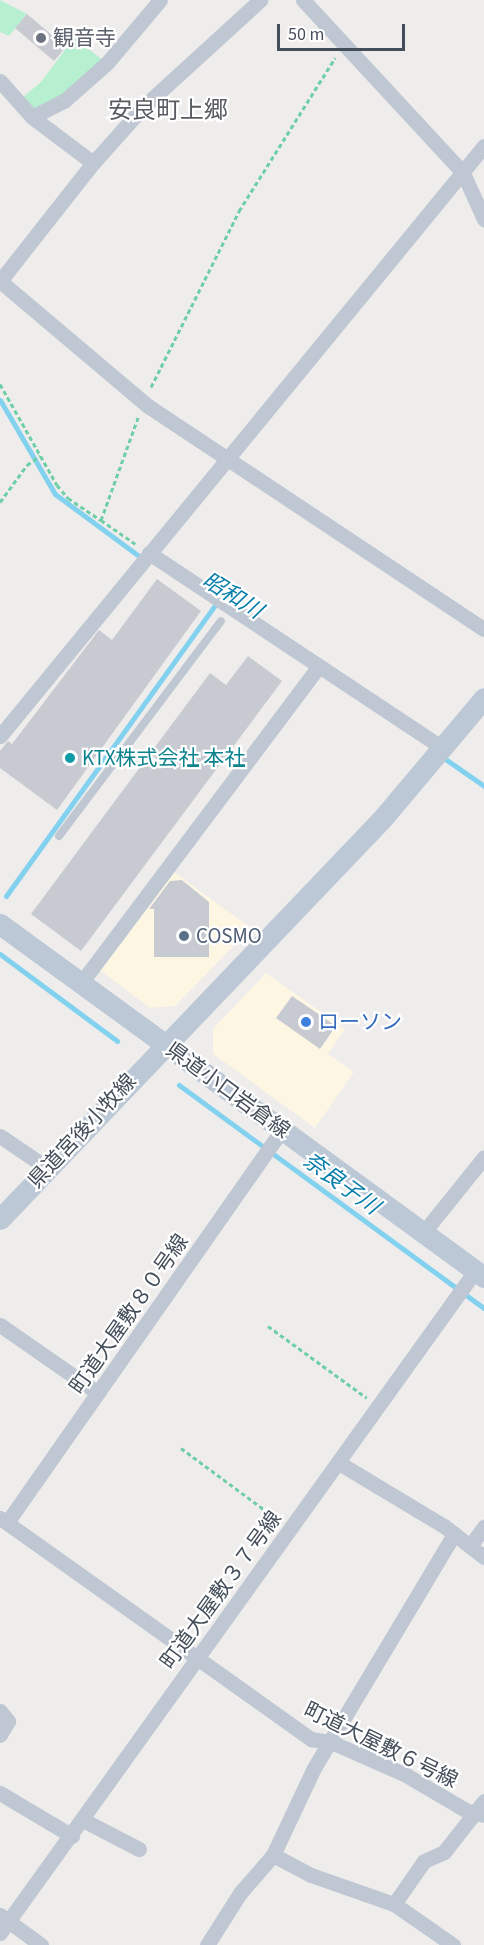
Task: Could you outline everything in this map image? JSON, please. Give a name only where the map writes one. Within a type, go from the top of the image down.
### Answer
[{"type":"main road","name":"県道宮後小牧線","points":[[0,1219],[382,819],[484,698]]},
{"type":"main road","name":"県道小口岩倉線","points":[[0,924],[81,983],[172,1037],[282,1130],[480,1274]]},
{"type":"street","points":[[32,117],[64,101],[107,63],[160,0]]},
{"type":"street","points":[[260,0],[143,107],[93,163],[0,281],[144,402],[484,629]]},
{"type":"street","points":[[303,0],[463,173],[484,219]]},
{"type":"street","points":[[0,81],[32,117],[93,163]]},
{"type":"street","points":[[0,736],[144,559],[229,460],[484,146]]},
{"type":"street","points":[[144,559],[437,753]]},
{"type":"street","points":[[81,983],[315,671]]},
{"type":"street","name":"町道大屋敷８０号線","points":[[4,1519],[98,1393],[282,1130]]},
{"type":"street","points":[[0,1136],[47,1168]]},
{"type":"street","points":[[423,1233],[484,1157]]},
{"type":"street","name":"町道大屋敷３７号線","points":[[3,1924],[72,1836],[379,1406],[480,1274]]},
{"type":"street","points":[[0,1325],[98,1393]]},
{"type":"street","points":[[339,1463],[454,1534],[484,1557]]},
{"type":"street","name":"町道大屋敷６号線","points":[[4,1519],[197,1659],[311,1738],[331,1742],[481,1810]]},
{"type":"street","points":[[470,1546],[484,1527]]},
{"type":"street","points":[[207,1945],[240,1893],[273,1855],[331,1742],[454,1534]]},
{"type":"street","points":[[0,1711],[8,1721],[0,1735]]},
{"type":"street","points":[[0,1793],[72,1836]]},
{"type":"street","points":[[394,1904],[424,1861],[444,1852],[481,1810]]},
{"type":"street","points":[[83,1821],[139,1849]]},
{"type":"street","points":[[273,1855],[312,1875],[394,1904],[451,1944]]},
{"type":"street","points":[[3,1924],[41,1945]]},
{"type":"lane","points":[[59,836],[220,621]]},
{"type":"path","points":[[101,520],[144,402],[239,211],[343,43]]},
{"type":"path","points":[[0,384],[40,456],[68,498],[101,520],[144,559]]},
{"type":"path","points":[[0,502],[27,465],[40,456]]},
{"type":"path","points":[[268,1326],[379,1406]]},
{"type":"path","points":[[181,1448],[291,1529]]},
{"type":"shaded area","points":[[171,870],[251,928],[175,1006],[150,1008],[98,969]]},
{"type":"shaded area","points":[[266,973],[345,1029],[328,1054],[354,1072],[315,1128],[213,1054],[213,1029]]},
{"type":"green space","points":[[0,0],[27,14],[9,36],[0,32]]},
{"type":"green space","points":[[74,38],[107,63],[32,117],[17,102],[41,82]]},
{"type":"building","name":"観音寺","points":[[27,14],[66,47],[54,61],[15,28]]},
{"type":"building","points":[[157,579],[201,611],[57,810],[0,768],[0,751],[8,741],[12,744],[99,630],[112,640]]},
{"type":"building","points":[[248,656],[282,681],[81,951],[31,914],[210,673],[226,685]]},
{"type":"building","points":[[182,880],[209,902],[209,957],[154,957],[154,909],[149,909],[170,881]]},
{"type":"building","name":"ローソン","points":[[292,996],[336,1026],[320,1049],[276,1018]]},
{"type":"waterway","name":"昭和川","points":[[0,400],[55,494],[143,559]]},
{"type":"waterway","points":[[6,896],[216,604]]},
{"type":"waterway","name":"昭和川","points":[[441,756],[484,786]]},
{"type":"waterway","name":"奈良子川","points":[[0,954],[117,1041]]},
{"type":"waterway","name":"奈良子川","points":[[179,1085],[484,1308]]},
{"type":"place","name":"観音寺","points":[[41,38]]},
{"type":"place","name":"KTX株式会社 本社","points":[[70,758]]},
{"type":"place","name":"COSMO","points":[[184,936]]},
{"type":"place","name":"ローソン","points":[[306,1022]]},
{"type":"district","name":"安良町上郷","points":[[168,111]]}]
